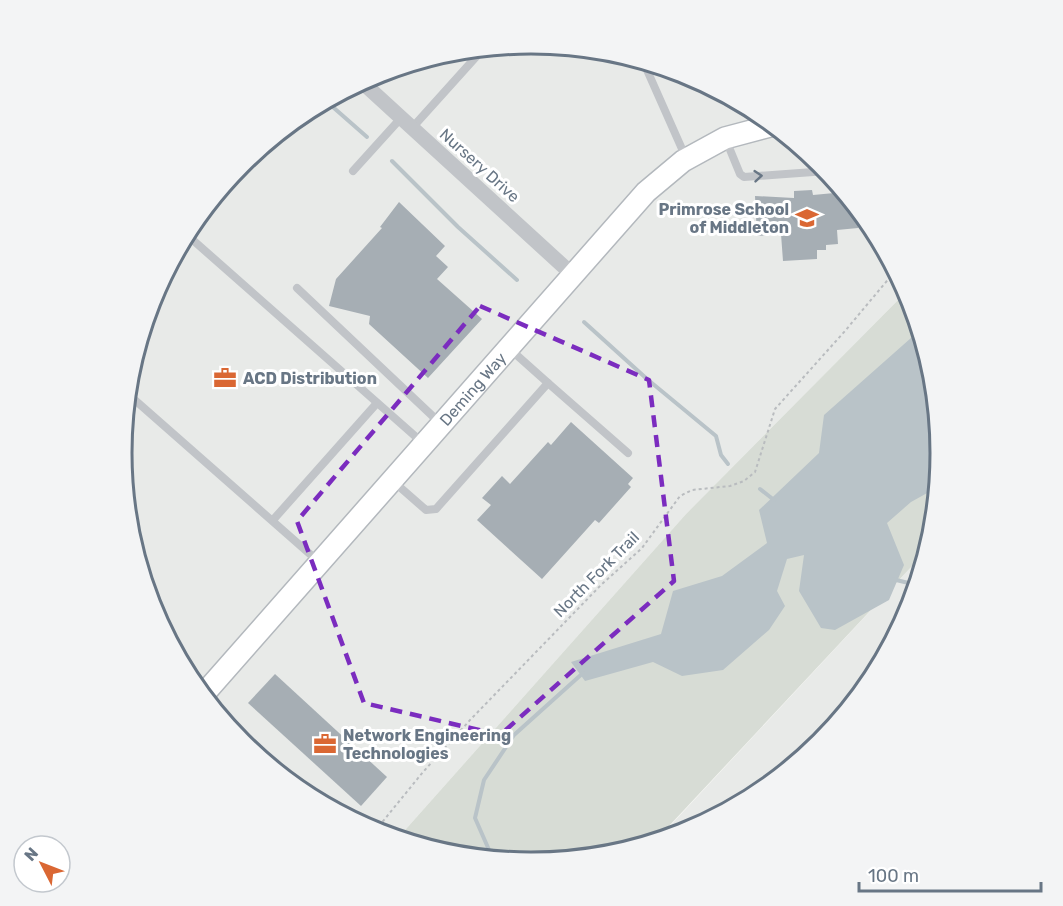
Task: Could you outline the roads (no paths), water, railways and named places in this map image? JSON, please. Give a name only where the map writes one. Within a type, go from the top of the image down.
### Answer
[{"type":"street","name":"Nursery Drive","points":[[369,89],[574,276]]},
{"type":"street","name":"Deming Way","points":[[209,688],[646,192],[687,159],[725,138],[763,128]]},
{"type":"lane","points":[[353,171],[407,123],[474,58]]},
{"type":"lane","points":[[648,72],[687,159]]},
{"type":"lane","points":[[725,138],[740,174],[744,177],[815,172]]},
{"type":"lane","points":[[194,241],[425,445]]},
{"type":"lane","points":[[297,288],[442,425]]},
{"type":"lane","points":[[510,349],[628,453]]},
{"type":"lane","points":[[393,480],[426,510],[436,509],[548,383]]},
{"type":"lane","points":[[136,401],[320,563]]},
{"type":"lane","points":[[273,520],[377,403]]},
{"type":"waterway","points":[[333,107],[367,137]]},
{"type":"waterway","points":[[392,161],[458,227],[517,280]]},
{"type":"waterway","points":[[584,322],[647,379],[716,436],[721,455],[728,464]]},
{"type":"waterway","points":[[760,489],[774,500]]},
{"type":"waterway","points":[[892,579],[908,583]]},
{"type":"waterway","points":[[489,850],[475,818],[484,780],[514,735],[583,673]]},
{"type":"place","name":"Primrose School of Middleton","points":[[807,218]]},
{"type":"place","name":"ACD Distribution","points":[[225,378]]},
{"type":"place","name":"Network Engineering Technologies","points":[[325,744]]}]
